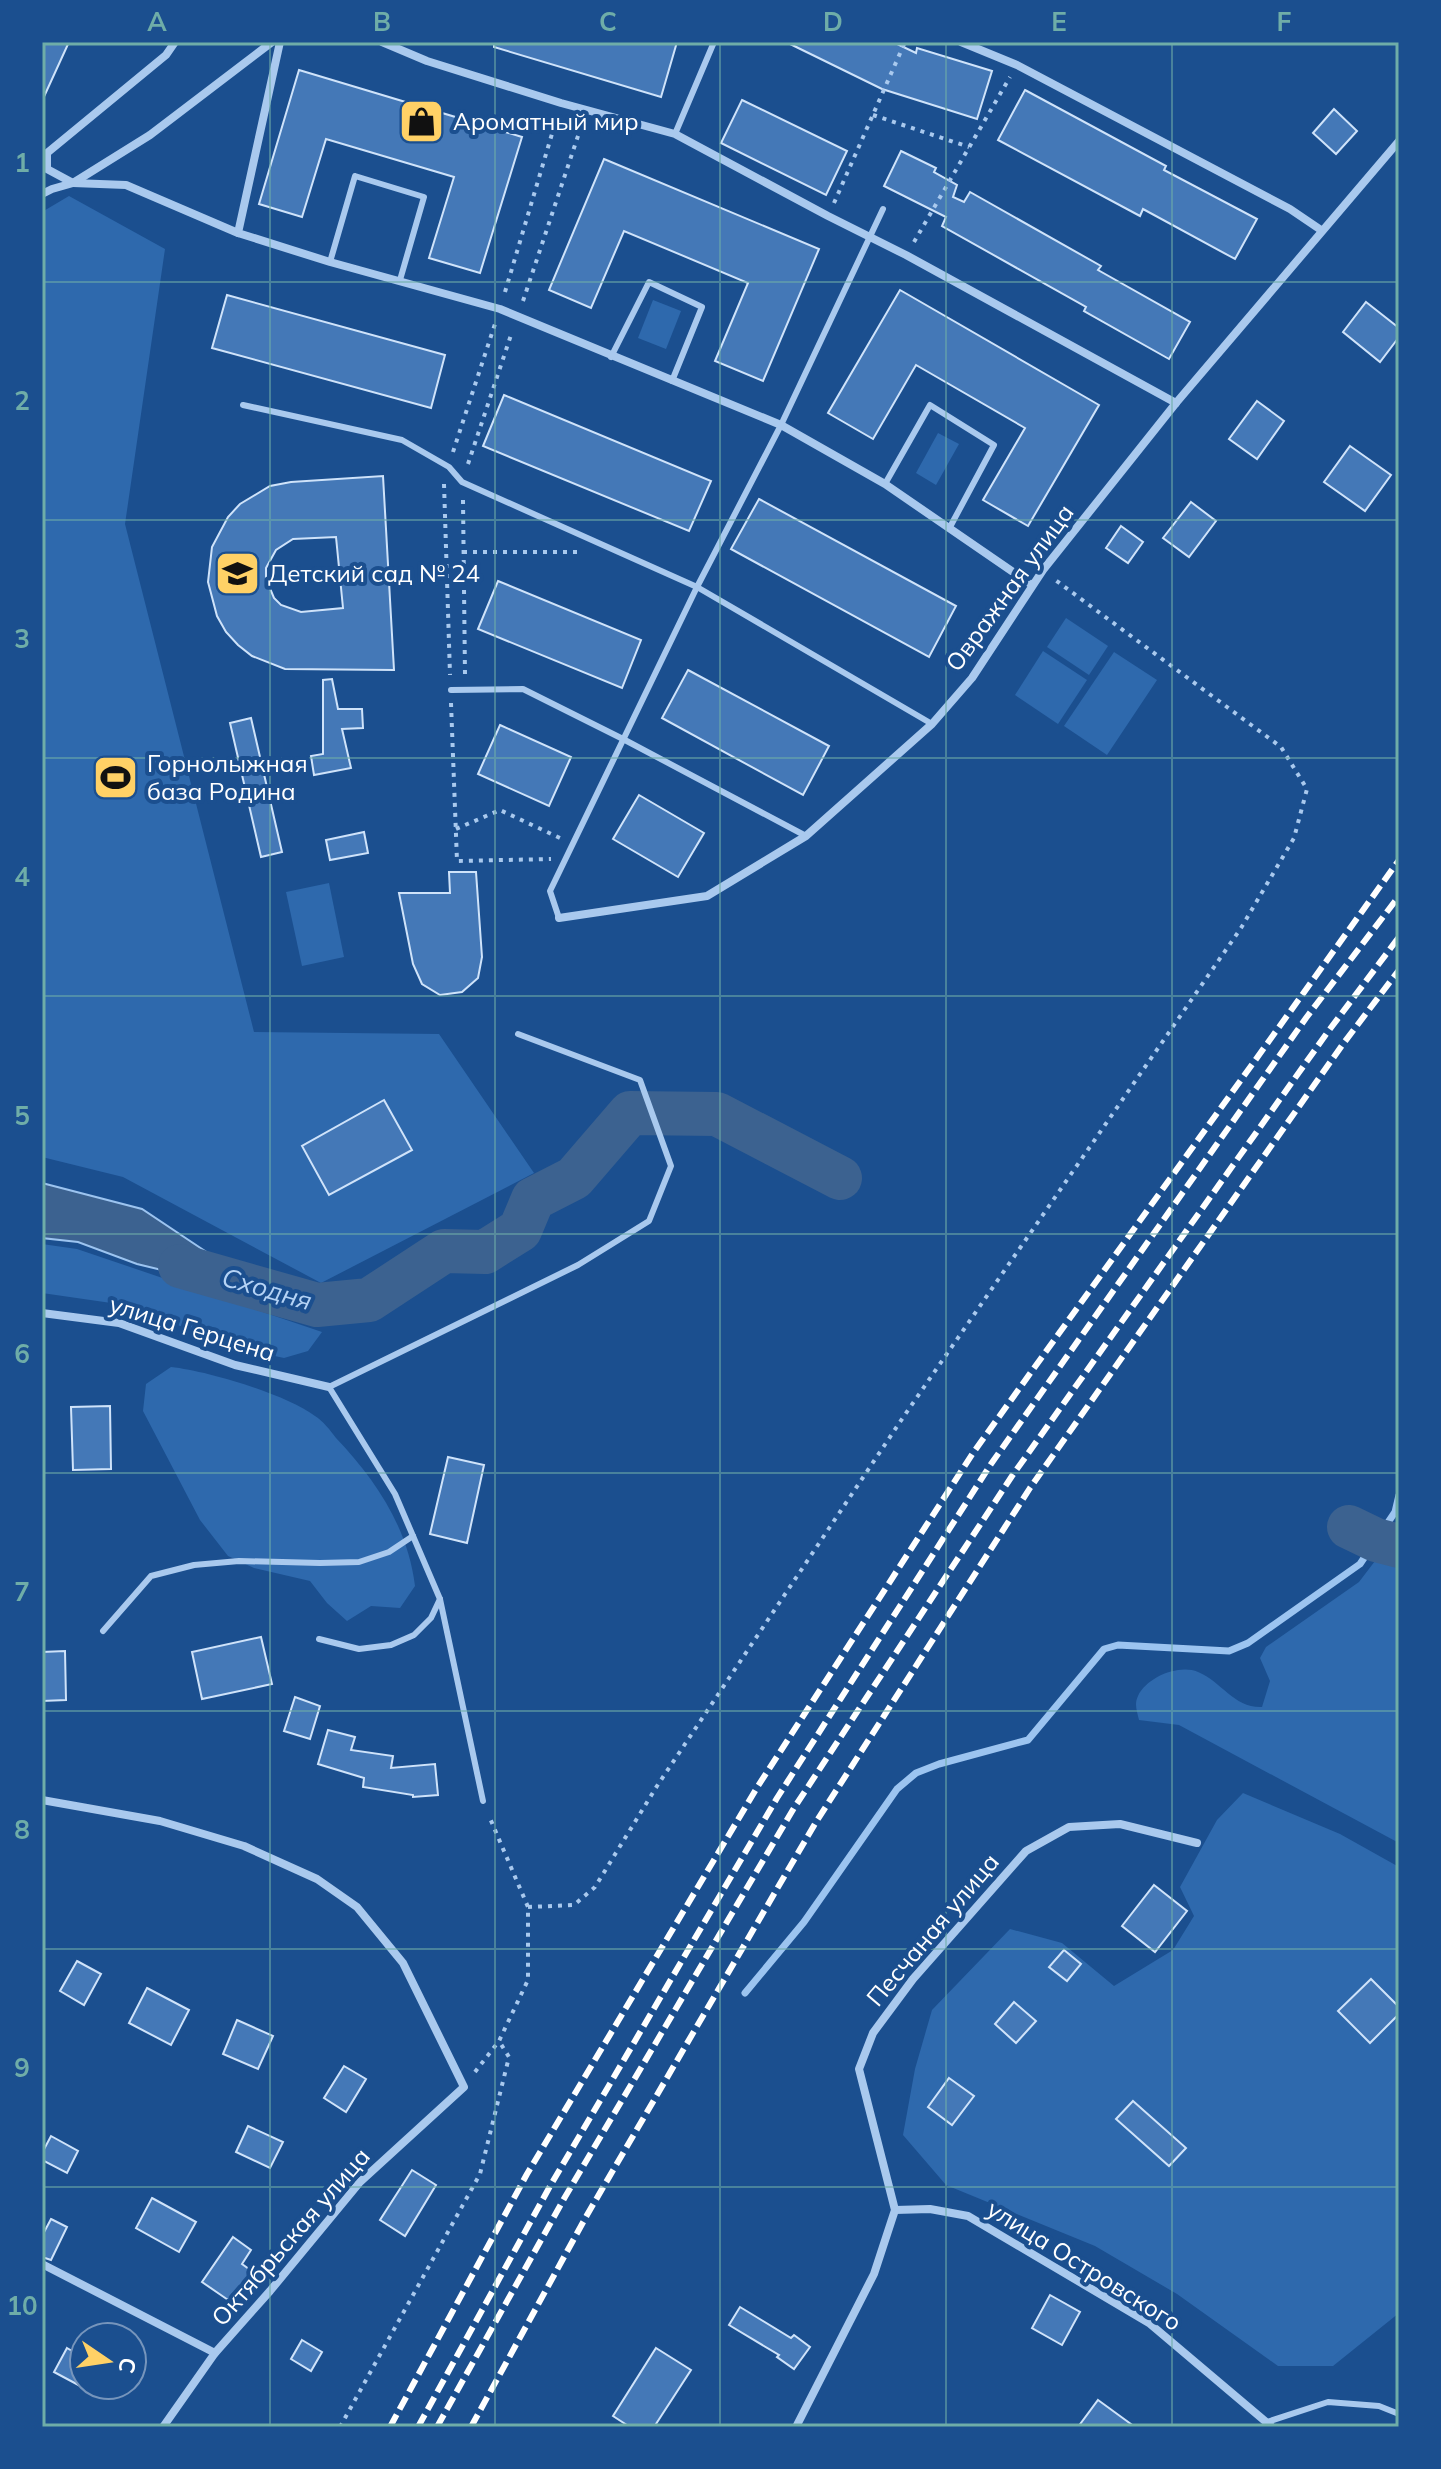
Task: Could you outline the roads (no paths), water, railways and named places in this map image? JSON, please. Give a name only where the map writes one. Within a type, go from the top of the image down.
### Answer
[{"type":"street","points":[[175,42],[166,55],[47,153],[47,169],[73,183],[126,185],[238,233],[500,309],[781,425],[885,484],[1032,585]]},
{"type":"street","points":[[42,194],[73,183],[150,135],[272,42]]},
{"type":"street","points":[[238,233],[280,42]]},
{"type":"street","points":[[382,42],[427,61],[675,134],[906,255],[1176,403]]},
{"type":"street","points":[[961,42],[1017,65],[1276,202],[1321,230]]},
{"type":"street","name":"Овражная улица","points":[[559,918],[707,896],[806,836],[932,724],[972,678],[1043,570],[1176,403],[1399,141]]},
{"type":"street","name":"улица Герцена","points":[[42,1313],[119,1323],[235,1365],[329,1387]]},
{"type":"street","name":"Октябрьская улица","points":[[42,1800],[160,1821],[244,1846],[317,1879],[357,1907],[403,1963],[464,2087],[360,2182],[215,2353],[163,2427]]},
{"type":"street","name":"Песчаная улица","points":[[895,2210],[859,2069],[873,2033],[913,1979],[1026,1851],[1069,1827],[1120,1824],[1197,1843]]},
{"type":"street","name":"улица Островского","points":[[895,2210],[930,2209],[968,2216],[1149,2323],[1270,2425]]},
{"type":"street","points":[[796,2427],[874,2274],[895,2210]]},
{"type":"street","points":[[42,2264],[215,2353]]},
{"type":"lane","points":[[675,134],[714,42]]},
{"type":"lane","points":[[330,262],[355,176],[424,197],[400,280]]},
{"type":"lane","points":[[559,918],[550,891],[697,587],[781,425],[883,209]]},
{"type":"lane","points":[[611,357],[649,282],[702,307],[672,381]]},
{"type":"lane","points":[[243,405],[402,440],[449,467],[462,482],[697,587],[932,724]]},
{"type":"lane","points":[[885,484],[930,405],[994,445],[950,527]]},
{"type":"lane","points":[[451,690],[523,689],[806,836]]},
{"type":"lane","points":[[483,1801],[440,1599],[395,1494],[329,1387],[578,1265],[649,1221],[671,1166],[640,1080],[518,1034]]},
{"type":"lane","points":[[103,1631],[151,1576],[194,1565],[239,1561],[359,1562],[389,1552],[413,1536]]},
{"type":"lane","points":[[319,1639],[359,1649],[391,1645],[414,1635],[431,1618],[440,1599]]},
{"type":"lane","points":[[1270,2425],[1328,2402],[1379,2406],[1399,2414]]},
{"type":"waterway","name":"Сходня","points":[[180,1266],[317,1305],[369,1300],[444,1251],[485,1252],[520,1230],[533,1199],[574,1178],[630,1113],[717,1114],[840,1178]]},
{"type":"waterway","points":[[745,1993],[804,1922],[897,1789],[916,1773],[1028,1740],[1104,1649],[1118,1645],[1229,1651],[1248,1643],[1360,1564],[1395,1512],[1399,1495]]},
{"type":"waterway","name":"Сходня","points":[[1349,1527],[1376,1540],[1399,1546]]},
{"type":"railway","points":[[390,2427],[527,2174],[758,1786],[973,1453],[1399,860]]},
{"type":"railway","points":[[418,2427],[549,2188],[777,1798],[991,1464],[1306,1018],[1399,896]]},
{"type":"railway","points":[[437,2427],[565,2197],[794,1808],[1012,1476],[1327,1033],[1399,937]]},
{"type":"railway","points":[[471,2427],[587,2215],[816,1822],[1030,1488],[1343,1044],[1399,970]]},
{"type":"place","name":"Ароматный мир","points":[[422,122]]},
{"type":"place","name":"Детский сад № 24","points":[[237,574]]},
{"type":"place","name":"Горнолыжная база Родина","points":[[116,778]]}]
